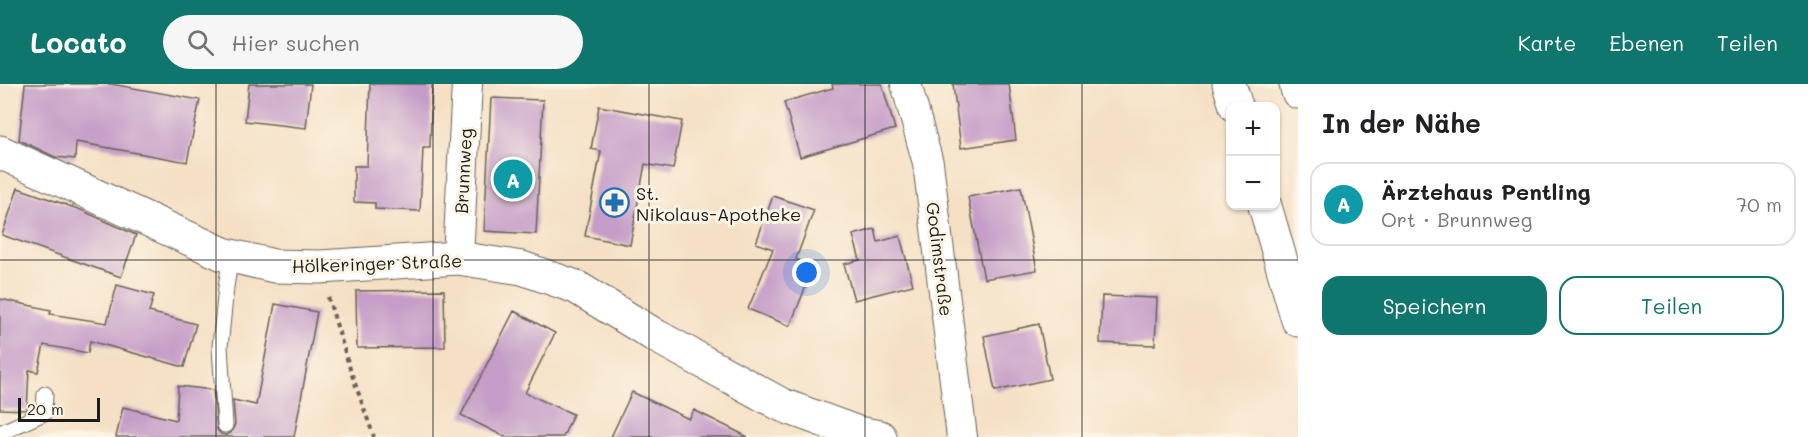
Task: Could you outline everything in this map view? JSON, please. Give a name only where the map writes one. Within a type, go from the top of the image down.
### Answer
[{"type":"main road","points":[[1229,84],[1235,102]]},
{"type":"main road","points":[[1296,84],[1298,92]]},
{"type":"main road","name":"Hölkeringer Straße","points":[[0,153],[223,254],[274,267],[320,267],[458,258],[522,268],[576,287],[656,336],[782,405],[858,433],[880,437]]},
{"type":"main road","points":[[1266,210],[1298,320]]},
{"type":"street","name":"Brunnweg","points":[[458,258],[467,84]]},
{"type":"street","name":"Godimstraße","points":[[906,84],[928,163],[962,437]]},
{"type":"lane","points":[[225,425],[220,347],[231,256]]},
{"type":"lane","points":[[0,433],[44,413],[45,394]]},
{"type":"path","points":[[320,267],[351,372],[375,436]]},
{"type":"building","points":[[25,84],[111,84],[200,100],[187,162],[76,142],[75,159],[55,157],[19,140]]},
{"type":"building","points":[[249,84],[311,84],[306,128],[245,121]]},
{"type":"building","points":[[370,84],[432,84],[430,148],[423,148],[420,211],[375,209],[375,203],[354,202],[354,166],[367,166]]},
{"type":"building","points":[[832,84],[882,84],[895,129],[800,157],[784,102],[833,88]]},
{"type":"building","points":[[953,84],[1009,84],[1016,140],[961,148]]},
{"type":"building","points":[[491,98],[543,100],[536,234],[484,231]]},
{"type":"building","name":"St. Nikolaus-Apotheke","points":[[599,106],[682,121],[673,169],[645,164],[630,245],[585,236],[601,151],[591,149]]},
{"type":"building","points":[[1021,187],[1037,270],[984,279],[968,197]]},
{"type":"building","points":[[18,188],[81,210],[136,235],[121,277],[2,235]]},
{"type":"building","points":[[773,196],[814,210],[796,259],[814,266],[790,326],[748,309],[773,249],[756,243]]},
{"type":"building","points":[[875,229],[878,242],[900,236],[913,285],[854,300],[844,264],[860,260],[853,235]]},
{"type":"building","points":[[117,285],[154,295],[149,312],[196,324],[184,367],[90,341],[88,353],[44,345],[38,372],[29,370],[27,410],[0,409],[0,299],[51,310],[50,314],[107,323]]},
{"type":"building","points":[[444,290],[445,347],[357,348],[356,291]]},
{"type":"building","points":[[1102,296],[1157,298],[1155,345],[1100,343]]},
{"type":"building","points":[[275,304],[317,312],[294,437],[116,437],[123,407],[176,420],[178,386],[213,390],[217,430],[221,434],[231,433],[235,424],[233,400],[256,405]]},
{"type":"building","points":[[514,311],[555,333],[525,393],[573,414],[563,437],[505,437],[461,415]]},
{"type":"building","points":[[1039,324],[1050,379],[995,391],[984,336]]},
{"type":"building","points":[[632,392],[689,419],[694,410],[748,437],[611,437]]},
{"type":"place","name":"Ärztehaus Pentling","points":[[513,179]]},
{"type":"place","name":"St. Nikolaus-Apotheke","points":[[615,203]]}]
